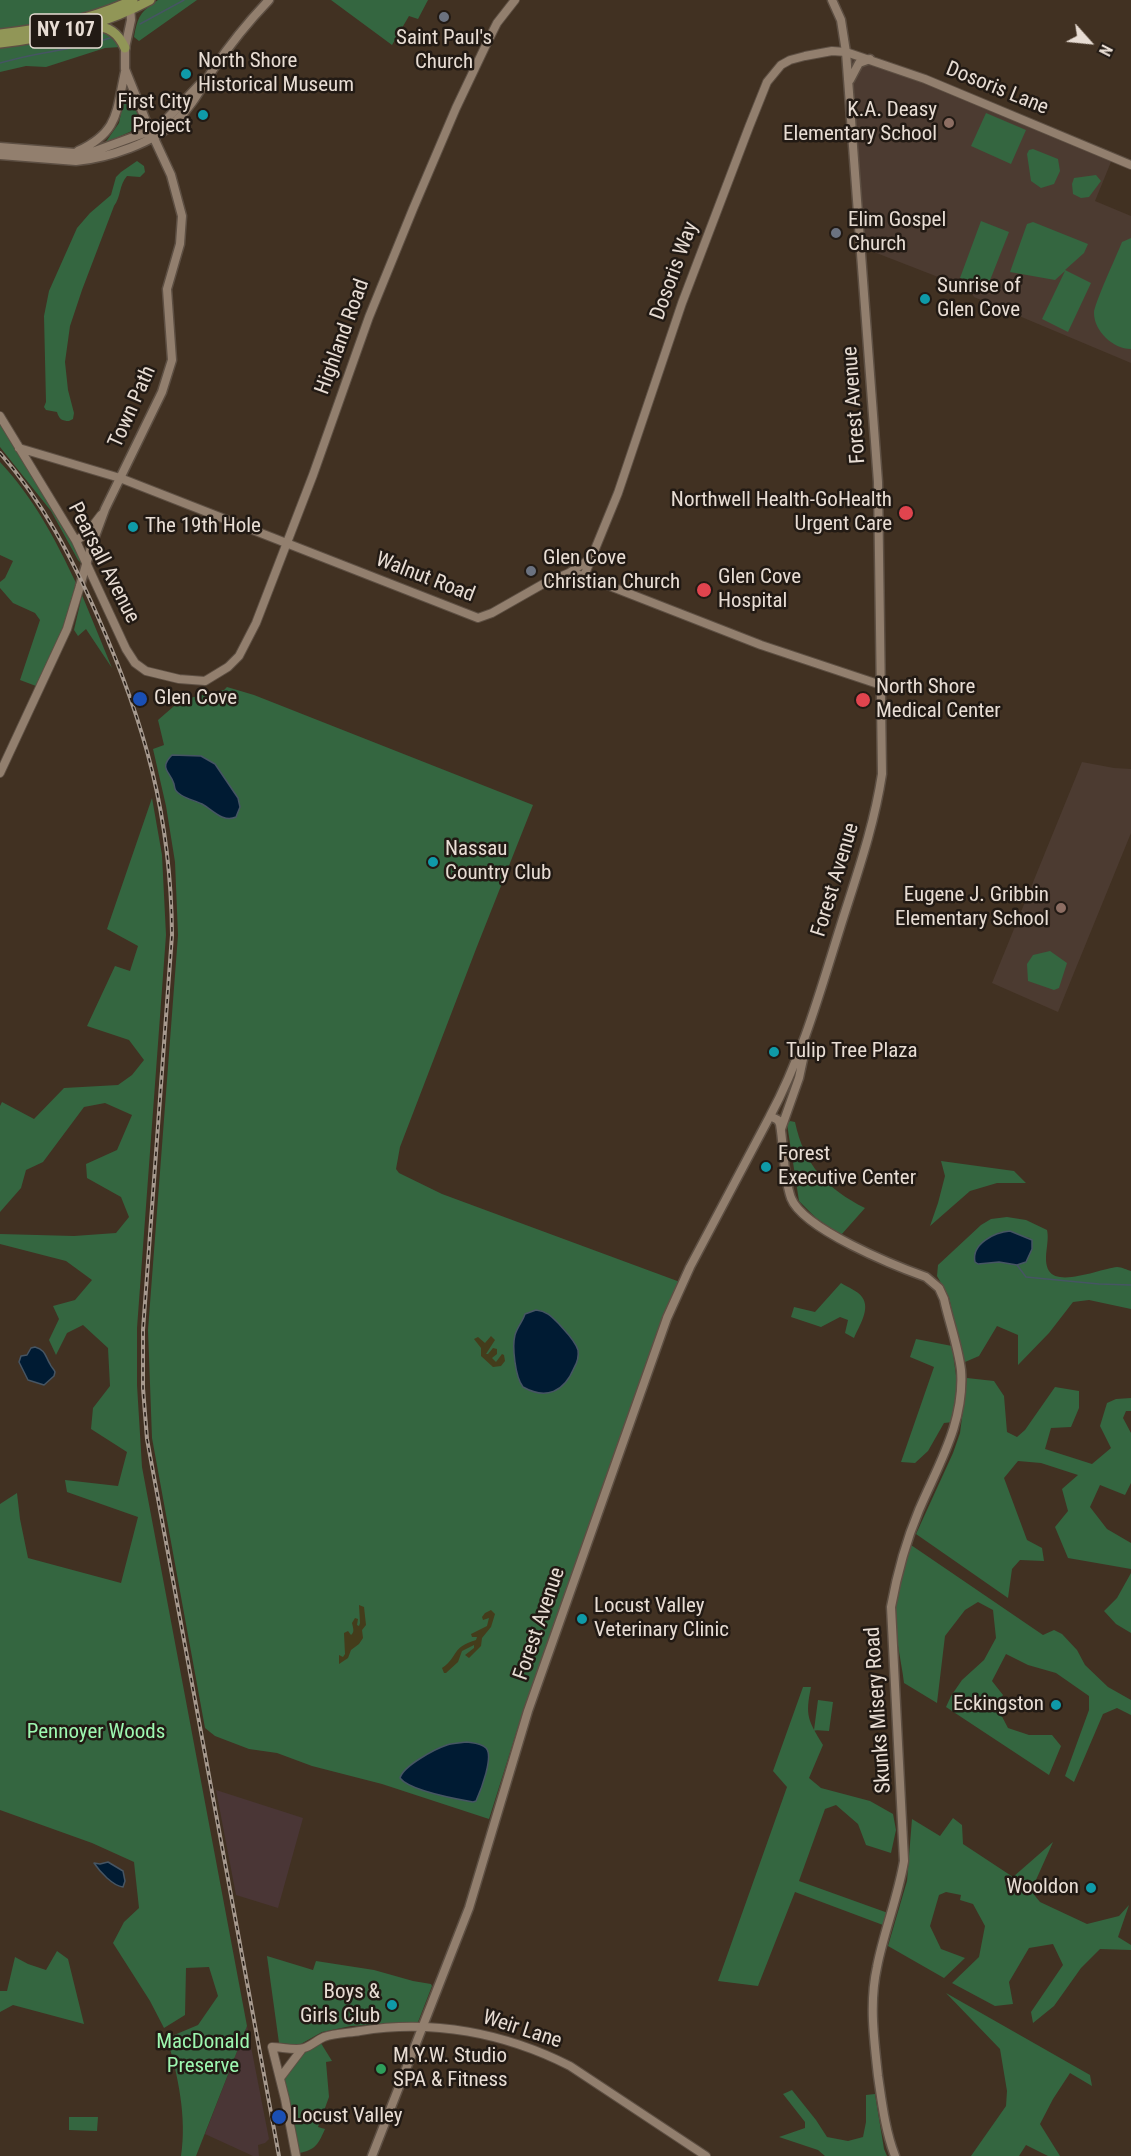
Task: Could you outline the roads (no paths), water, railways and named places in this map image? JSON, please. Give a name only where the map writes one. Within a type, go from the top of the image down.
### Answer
[{"type":"main road","name":"NY 107","points":[[0,34],[48,27],[150,0]]},
{"type":"main road","points":[[0,147],[76,161],[152,134],[206,80],[232,42],[269,0]]},
{"type":"main road","name":"Forest Avenue","points":[[372,2156],[469,1908],[528,1711],[667,1318],[686,1273],[792,1074],[864,852],[878,800],[882,774],[878,482],[849,83],[841,20],[832,0]]},
{"type":"main road","name":"NY 107","points":[[0,43],[50,36],[86,26],[131,4]]},
{"type":"main road","name":"Town Path","points":[[75,153],[100,138],[111,126],[116,115],[125,69],[125,48],[131,20],[131,4]]},
{"type":"main road","points":[[86,26],[107,27],[117,34],[125,48]]},
{"type":"main road","points":[[849,83],[859,63],[870,59]]},
{"type":"main road","name":"Town Path","points":[[81,584],[86,562],[105,509],[162,392],[172,360],[166,290],[180,244],[182,216],[171,176],[125,69]]},
{"type":"main road","points":[[94,155],[100,138]]},
{"type":"main road","points":[[0,155],[75,153],[94,155]]},
{"type":"main road","points":[[781,1129],[799,1078],[808,1028]]},
{"type":"main road","points":[[770,1116],[778,1120],[781,1129]]},
{"type":"main road","name":"Skunks Misery Road","points":[[781,1129],[785,1171],[792,1200],[810,1220],[832,1236],[926,1277],[939,1288],[944,1299],[961,1369],[952,1437],[914,1522],[891,1607],[904,1861],[900,1886],[877,1965],[872,2017],[882,2102],[895,2156]]},
{"type":"street","name":"Highland Road","points":[[205,681],[228,667],[239,656],[256,623],[369,317],[412,209],[496,24],[515,0]]},
{"type":"street","name":"Dosoris Way","points":[[584,576],[618,493],[682,303],[767,82],[776,69],[790,60],[832,51],[846,52]]},
{"type":"street","name":"Dosoris Lane","points":[[846,52],[933,82],[1131,165]]},
{"type":"street","name":"Pearsall Avenue","points":[[0,416],[76,541],[126,649],[140,667],[159,675],[205,681]]},
{"type":"street","name":"Walnut Road","points":[[19,448],[120,478],[478,618],[569,573]]},
{"type":"street","points":[[76,541],[88,532],[105,509]]},
{"type":"street","points":[[569,573],[591,558]]},
{"type":"street","points":[[569,573],[584,576],[761,645],[881,685]]},
{"type":"street","points":[[0,773],[67,629],[81,584],[90,579],[98,587]]},
{"type":"street","name":"Weir Lane","points":[[280,2078],[302,2049],[326,2036],[367,2030],[422,2028],[492,2036],[546,2054],[570,2066],[706,2156]]},
{"type":"street","points":[[296,2156],[272,2047],[302,2049]]},
{"type":"water","points":[[172,755],[201,756],[215,764],[238,798],[240,807],[236,817],[222,817],[178,792],[166,767]]},
{"type":"water","points":[[1010,1231],[1032,1240],[1032,1249],[1026,1262],[1017,1265],[975,1262],[977,1250],[985,1240]]},
{"type":"water","points":[[536,1310],[554,1319],[573,1339],[578,1350],[576,1364],[565,1383],[560,1388],[547,1393],[531,1391],[523,1387],[515,1361],[516,1332],[525,1314]]},
{"type":"water","points":[[35,1347],[43,1352],[55,1372],[54,1376],[44,1385],[28,1380],[19,1362],[21,1356],[27,1355],[31,1348]]},
{"type":"water","points":[[467,1742],[482,1745],[486,1748],[489,1758],[476,1801],[456,1799],[423,1790],[400,1778],[407,1768],[428,1754],[447,1745]]},
{"type":"water","points":[[108,1862],[123,1871],[125,1881],[123,1887],[111,1881],[94,1863]]},
{"type":"waterway","points":[[140,24],[184,0]]},
{"type":"waterway","points":[[0,63],[110,38]]},
{"type":"waterway","points":[[1017,1265],[1026,1277],[1131,1285]]},
{"type":"railway","points":[[0,453],[30,491],[55,531],[98,617],[142,733],[161,810],[167,850],[172,935],[143,1330],[143,1388],[147,1439],[279,2156]]},
{"type":"place","name":"Saint Paul's Church","points":[[444,17]]},
{"type":"place","name":"North Shore Historical Museum","points":[[186,74]]},
{"type":"place","name":"First City Project","points":[[203,115]]},
{"type":"place","name":"K.A. Deasy Elementary School","points":[[949,123]]},
{"type":"place","name":"Elim Gospel Church","points":[[836,233]]},
{"type":"place","name":"Sunrise of Glen Cove","points":[[925,299]]},
{"type":"place","name":"Northwell Health-GoHealth Urgent Care","points":[[906,513]]},
{"type":"place","name":"The 19th Hole","points":[[133,527]]},
{"type":"place","name":"Glen Cove Christian Church","points":[[531,571]]},
{"type":"place","name":"Glen Cove Hospital","points":[[704,590]]},
{"type":"place","name":"Glen Cove","points":[[140,699]]},
{"type":"place","name":"North Shore Medical Center","points":[[863,700]]},
{"type":"place","name":"Nassau Country Club","points":[[433,862]]},
{"type":"place","name":"Eugene J. Gribbin Elementary School","points":[[1061,908]]},
{"type":"place","name":"Tulip Tree Plaza","points":[[774,1052]]},
{"type":"place","name":"Forest Executive Center","points":[[766,1167]]},
{"type":"place","name":"Locust Valley Veterinary Clinic","points":[[582,1619]]},
{"type":"place","name":"Eckingston","points":[[1056,1705]]},
{"type":"place","name":"Wooldon","points":[[1091,1888]]},
{"type":"place","name":"Boys & Girls Club","points":[[392,2005]]},
{"type":"place","name":"M.Y.W. Studio SPA & Fitness","points":[[381,2069]]},
{"type":"place","name":"Locust Valley","points":[[279,2117]]},
{"type":"park label","name":"Pennoyer Woods","points":[[96,1733]]},
{"type":"park label","name":"MacDonald Preserve","points":[[203,2055]]}]
